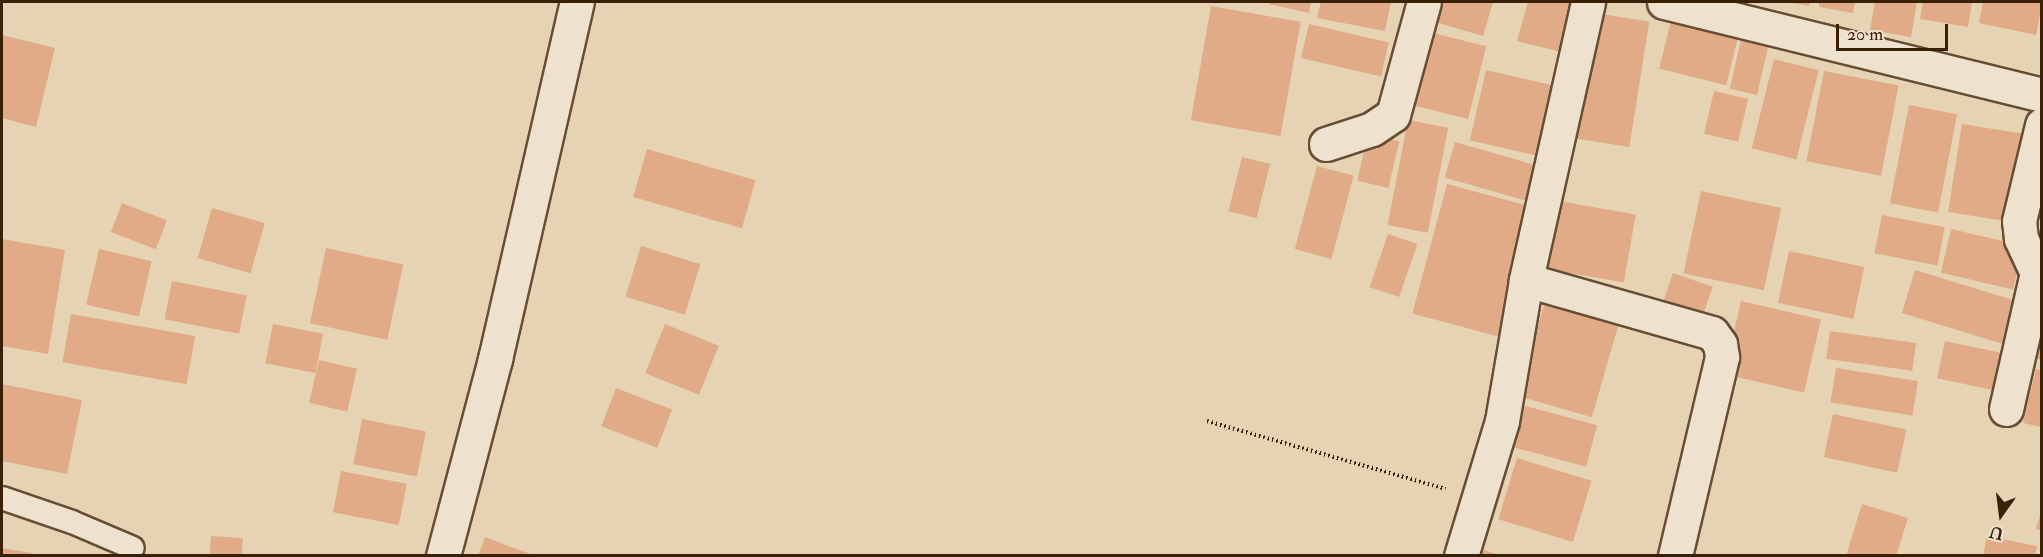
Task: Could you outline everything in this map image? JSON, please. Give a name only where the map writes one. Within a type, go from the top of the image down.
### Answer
[{"type":"street","points":[[443,555],[495,359],[577,2]]},
{"type":"street","points":[[1326,144],[1372,129],[1393,115],[1424,2]]},
{"type":"street","points":[[1461,555],[1502,421],[1526,280],[1588,2]]},
{"type":"street","points":[[1666,2],[2042,95]]},
{"type":"street","points":[[2006,410],[2037,273],[2021,239],[2019,221],[2042,125]]},
{"type":"street","points":[[1526,280],[1712,333],[1720,344],[1722,357],[1676,555]]},
{"type":"lane","points":[[2,498],[72,522],[133,549]]},
{"type":"path","points":[[1207,421],[1478,498]]},
{"type":"building","points":[[1269,2],[1311,2],[1309,13],[1269,4]]},
{"type":"building","points":[[1321,2],[1391,2],[1385,31],[1317,18]]},
{"type":"building","points":[[1441,2],[1493,2],[1483,36],[1435,22]]},
{"type":"building","points":[[1528,2],[1574,2],[1561,52],[1517,41]]},
{"type":"building","points":[[1788,2],[1810,2],[1809,6]]},
{"type":"building","points":[[1819,2],[1855,2],[1853,13],[1819,7]]},
{"type":"building","points":[[1875,2],[1917,2],[1911,37],[1870,30]]},
{"type":"building","points":[[1923,2],[1972,2],[1968,27],[1920,19]]},
{"type":"building","points":[[1983,2],[2042,2],[2036,35],[1979,23]]},
{"type":"building","points":[[1211,6],[1301,22],[1280,136],[1191,120]]},
{"type":"building","points":[[1589,12],[1649,22],[1629,147],[1569,137]]},
{"type":"building","points":[[1671,21],[1738,38],[1726,85],[1659,69]]},
{"type":"building","points":[[1309,24],[1389,42],[1381,77],[1301,58]]},
{"type":"building","points":[[1429,32],[1486,46],[1468,119],[1411,105]]},
{"type":"building","points":[[2,35],[55,48],[36,127],[2,118]]},
{"type":"building","points":[[1741,40],[1768,46],[1757,95],[1730,89]]},
{"type":"building","points":[[1774,59],[1819,70],[1796,159],[1752,148]]},
{"type":"building","points":[[1486,70],[1562,88],[1546,158],[1470,140]]},
{"type":"building","points":[[1824,71],[1899,86],[1881,176],[1806,161]]},
{"type":"building","points":[[1714,91],[1748,99],[1738,142],[1704,134]]},
{"type":"building","points":[[1909,105],[1957,114],[1938,213],[1890,203]]},
{"type":"building","points":[[1408,120],[1448,128],[1428,233],[1388,225]]},
{"type":"building","points":[[1962,124],[2028,134],[2014,222],[1948,212]]},
{"type":"building","points":[[1368,134],[1399,141],[1388,188],[1357,181]]},
{"type":"building","points":[[1455,142],[1537,165],[1527,201],[1445,178]]},
{"type":"building","points":[[647,149],[756,180],[742,228],[633,197]]},
{"type":"building","points":[[1242,157],[1270,164],[1257,218],[1228,211]]},
{"type":"building","points":[[1317,166],[1354,176],[1331,259],[1295,249]]},
{"type":"building","points":[[1447,184],[1535,208],[1500,337],[1412,313]]},
{"type":"building","points":[[1701,191],[1781,208],[1764,290],[1684,273]]},
{"type":"building","points":[[1553,200],[1636,215],[1624,283],[1541,268]]},
{"type":"building","points":[[122,203],[167,220],[156,249],[111,232]]},
{"type":"building","points":[[212,208],[265,223],[251,273],[198,258]]},
{"type":"building","points":[[1882,215],[1945,227],[1937,265],[1875,253]]},
{"type":"building","points":[[1951,229],[2023,246],[2013,289],[1941,273]]},
{"type":"building","points":[[1388,234],[1417,244],[1399,297],[1370,287]]},
{"type":"building","points":[[2,239],[65,250],[48,354],[2,346]]},
{"type":"building","points":[[641,246],[700,264],[685,315],[626,297]]},
{"type":"building","points":[[326,248],[403,264],[387,340],[310,323]]},
{"type":"building","points":[[99,249],[152,261],[139,317],[86,305]]},
{"type":"building","points":[[1789,251],[1864,267],[1853,319],[1778,303]]},
{"type":"building","points":[[1915,270],[2021,302],[2008,345],[1902,313]]},
{"type":"building","points":[[1673,273],[1713,287],[1702,317],[1663,303]]},
{"type":"building","points":[[172,281],[247,296],[239,334],[165,319]]},
{"type":"building","points":[[1546,298],[1620,319],[1592,417],[1518,396]]},
{"type":"building","points":[[1741,301],[1821,319],[1804,393],[1724,374]]},
{"type":"building","points":[[71,314],[195,336],[187,384],[62,362]]},
{"type":"building","points":[[2042,316],[2042,360],[2030,357]]},
{"type":"building","points":[[273,324],[323,334],[315,373],[265,363]]},
{"type":"building","points":[[665,324],[719,346],[699,395],[645,373]]},
{"type":"building","points":[[1830,331],[1916,343],[1912,371],[1826,359]]},
{"type":"building","points":[[1945,341],[2018,357],[2010,394],[1937,378]]},
{"type":"building","points":[[319,360],[357,369],[347,412],[309,403]]},
{"type":"building","points":[[1836,368],[1918,381],[1913,416],[1831,403]]},
{"type":"building","points":[[2036,369],[2042,370],[2042,427],[2023,423]]},
{"type":"building","points":[[2,384],[82,400],[67,474],[2,461]]},
{"type":"building","points":[[616,388],[672,410],[657,448],[601,426]]},
{"type":"building","points":[[1518,404],[1597,425],[1586,467],[1507,446]]},
{"type":"building","points":[[1833,414],[1906,430],[1897,473],[1824,457]]},
{"type":"building","points":[[362,419],[426,431],[417,477],[353,464]]},
{"type":"building","points":[[1517,458],[1592,481],[1573,542],[1498,519]]},
{"type":"building","points":[[341,471],[407,484],[399,525],[333,512]]},
{"type":"building","points":[[1862,504],[1908,518],[1896,556],[1846,556]]},
{"type":"building","points":[[2042,512],[2042,531],[2036,529]]},
{"type":"building","points":[[211,536],[243,538],[242,556],[210,556]]},
{"type":"building","points":[[1987,536],[2037,546],[2035,556],[1983,556]]},
{"type":"building","points":[[485,537],[533,555],[533,556],[478,556]]},
{"type":"building","points":[[2,548],[32,553],[32,556],[2,556]]},
{"type":"building","points":[[1478,548],[1499,555],[1499,556],[1476,556]]}]
